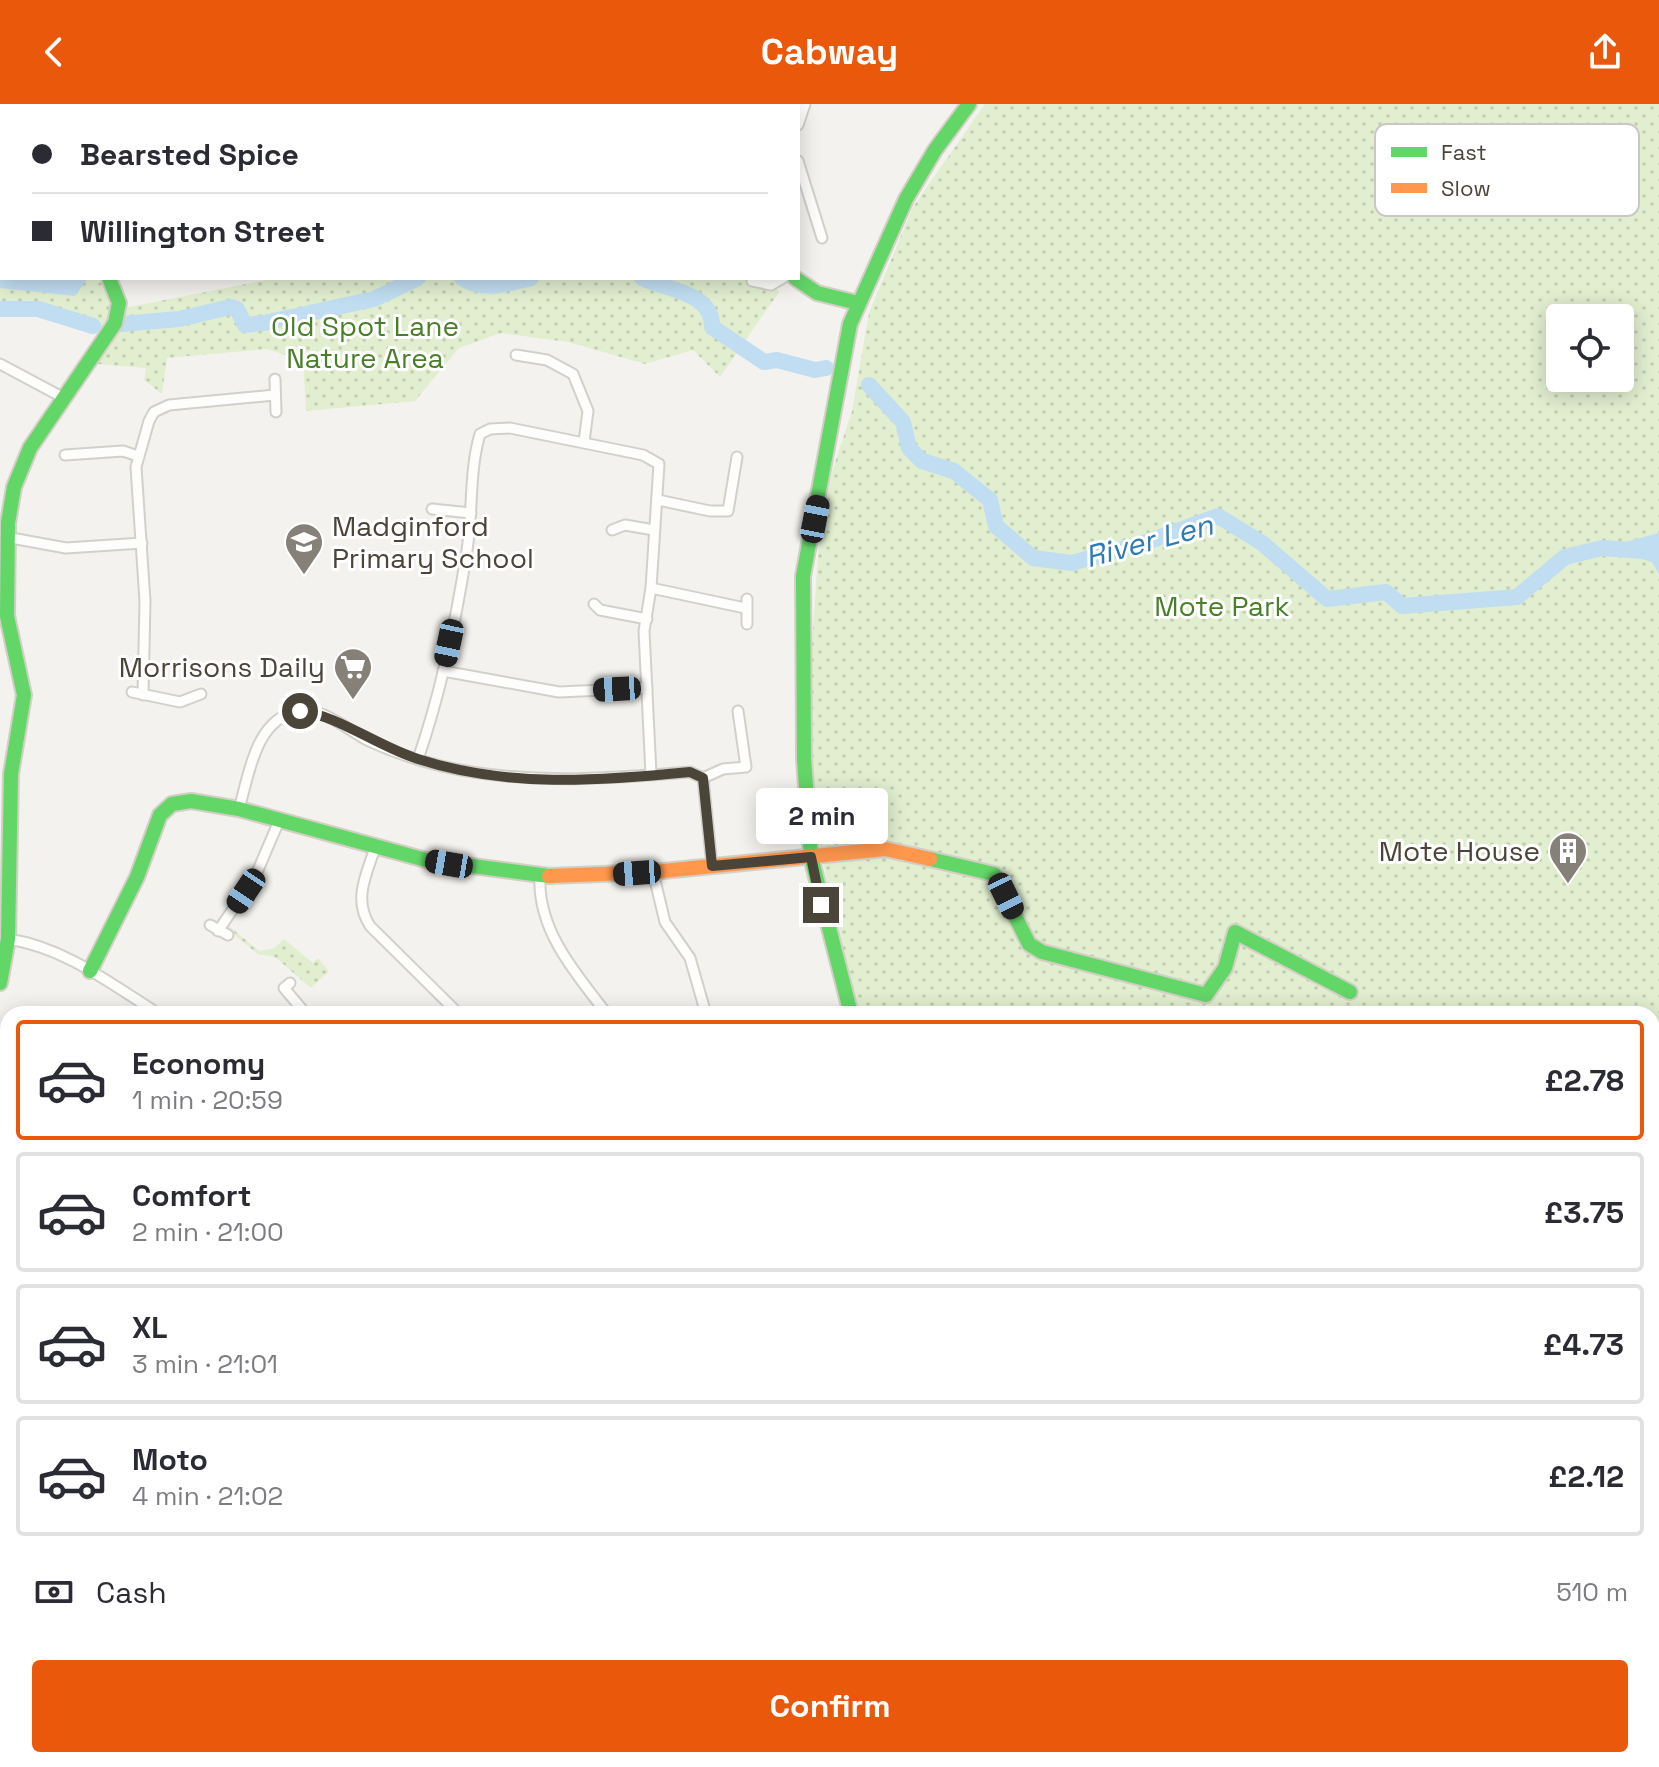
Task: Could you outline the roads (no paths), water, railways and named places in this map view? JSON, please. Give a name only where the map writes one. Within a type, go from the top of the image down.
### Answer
[{"type":"street","points":[[849,1006],[811,857],[804,759],[803,576],[850,324],[921,169],[939,139],[969,104]]},
{"type":"street","points":[[800,167],[822,238]]},
{"type":"street","points":[[0,983],[8,939],[4,832],[24,695],[7,616],[6,537],[14,487],[26,458],[62,397],[115,323],[119,303],[110,280]]},
{"type":"street","points":[[752,281],[771,285],[780,280]]},
{"type":"street","points":[[798,280],[817,293],[858,303]]},
{"type":"street","points":[[516,355],[547,360],[573,374],[588,411],[584,442]]},
{"type":"street","points":[[0,364],[62,397]]},
{"type":"street","points":[[275,379],[276,412]]},
{"type":"street","points":[[143,695],[146,651],[138,456],[143,433],[154,412],[169,405],[275,395]]},
{"type":"street","points":[[418,759],[443,671],[471,513],[475,453],[480,434],[490,429],[510,428],[651,457],[659,464],[651,588],[644,631],[651,774]]},
{"type":"street","points":[[65,455],[123,451],[138,456]]},
{"type":"street","points":[[658,500],[710,511],[728,511],[737,457]]},
{"type":"street","points":[[432,509],[471,513]]},
{"type":"street","points":[[612,530],[625,525],[654,530]]},
{"type":"street","points":[[6,537],[66,548],[142,543]]},
{"type":"street","points":[[651,588],[746,604],[747,624]]},
{"type":"street","points":[[594,604],[600,610],[647,619]]},
{"type":"street","points":[[443,671],[559,692],[647,688]]},
{"type":"street","points":[[132,692],[180,702],[201,694]]},
{"type":"street","points":[[239,809],[260,740],[279,721],[300,711],[330,718],[371,742],[418,759],[522,779],[599,779],[690,772],[703,778],[723,769],[746,767],[738,711]]},
{"type":"street","points":[[703,778],[712,866]]},
{"type":"street","points":[[90,971],[132,888],[160,815],[172,804],[191,801],[239,809],[426,860],[540,876],[653,872],[885,849],[994,874],[1029,944],[1054,958],[1206,995],[1225,968],[1235,932],[1350,992]]},
{"type":"street","points":[[218,930],[255,877],[279,821]]},
{"type":"street","points":[[375,848],[360,896],[361,912],[370,926],[451,1006]]},
{"type":"street","points":[[653,872],[665,922],[690,958],[704,1006]]},
{"type":"street","points":[[540,876],[539,893],[545,919],[561,950],[601,1006]]},
{"type":"street","points":[[8,939],[49,950],[146,1006]]},
{"type":"street","points":[[290,983],[284,988],[299,1006]]},
{"type":"water","points":[[0,280],[87,280],[75,296],[0,288]]},
{"type":"water","points":[[1659,533],[1659,574],[1652,562],[1602,548]]},
{"type":"waterway","name":"River Len","points":[[121,324],[179,319],[230,307],[237,309],[245,325],[264,323],[374,299],[414,280]]},
{"type":"waterway","name":"River Len","points":[[466,280],[487,286],[522,280]]},
{"type":"waterway","name":"River Len","points":[[648,280],[697,299],[710,315],[712,327],[764,362],[777,360],[815,370],[826,368]]},
{"type":"waterway","name":"River Len","points":[[0,309],[38,309],[93,326]]},
{"type":"waterway","name":"River Len","points":[[869,385],[903,422],[909,448],[922,461],[954,471],[990,500],[996,526],[1033,558],[1072,563],[1147,542],[1218,516],[1262,543],[1327,599],[1386,592],[1402,606],[1517,597],[1565,557],[1602,548],[1659,552]]},
{"type":"place","name":"Madginford Primary School","points":[[304,576]]},
{"type":"place","name":"Morrisons Daily","points":[[353,701]]},
{"type":"place","name":"Mote House","points":[[1568,885]]},
{"type":"park label","name":"Old Spot Lane Nature Area","points":[[365,342]]},
{"type":"park label","name":"Mote Park","points":[[1222,606]]}]
